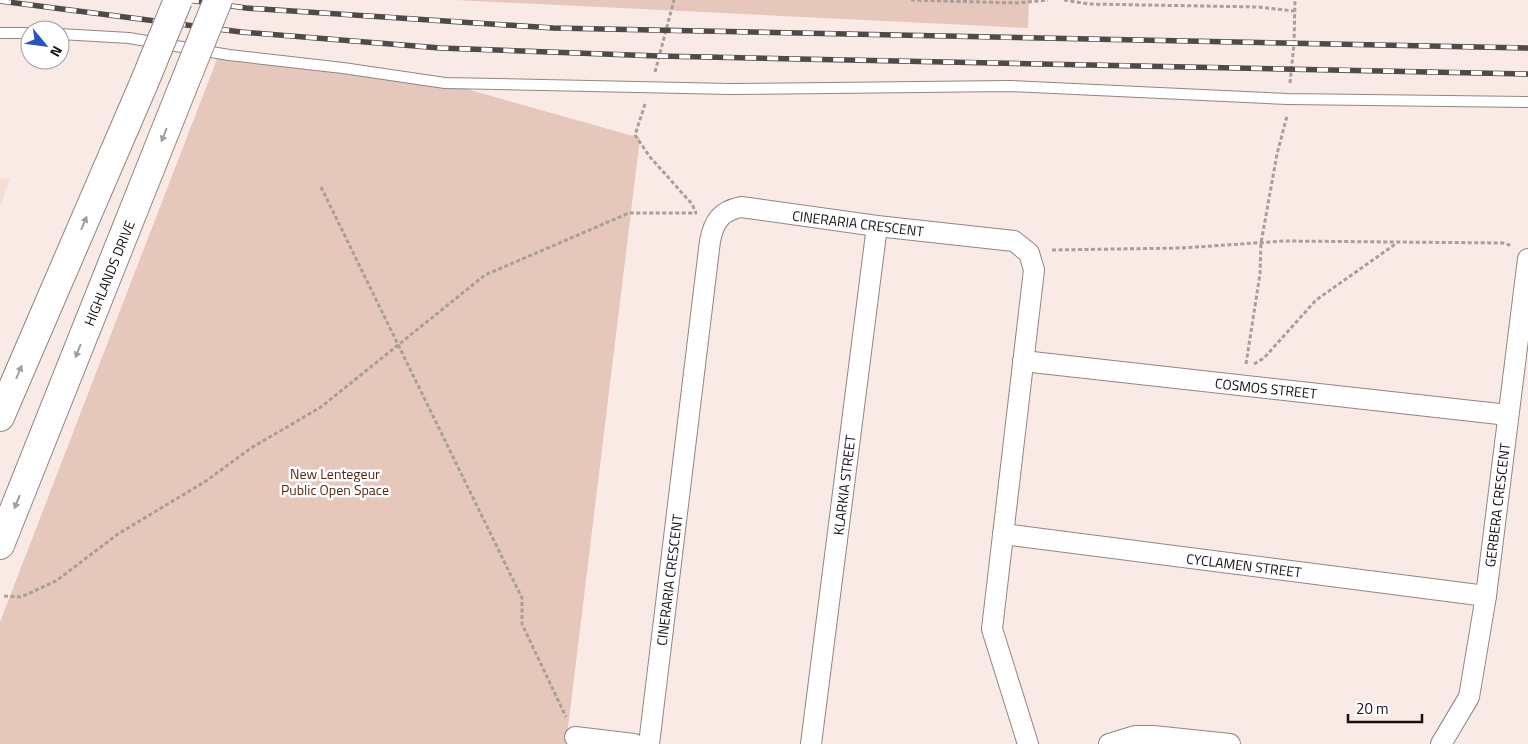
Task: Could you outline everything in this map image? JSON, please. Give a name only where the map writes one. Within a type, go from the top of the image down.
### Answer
[{"type":"main road","points":[[0,417],[178,0]]},
{"type":"main road","name":"HIGHLANDS DRIVE","points":[[0,545],[218,0]]},
{"type":"street","name":"CINERARIA CRESCENT","points":[[649,744],[713,225],[723,214],[741,207],[877,226],[1014,241],[1029,253]]},
{"type":"street","name":"KLARKIA STREET","points":[[811,744],[877,226]]},
{"type":"street","points":[[1028,744],[992,629],[1034,270],[1029,253]]},
{"type":"street","name":"GERBERA CRESCENT","points":[[1441,744],[1469,697],[1486,596],[1508,415],[1520,253]]},
{"type":"street","name":"COSMOS STREET","points":[[1023,361],[1508,415]]},
{"type":"street","name":"CYCLAMEN STREET","points":[[1003,534],[1486,596]]},
{"type":"street","points":[[1109,744],[1135,736],[1153,736],[1230,744]]},
{"type":"street","points":[[575,737],[634,744]]},
{"type":"lane","points":[[0,33],[20,33]]},
{"type":"lane","points":[[70,35],[129,38],[228,55],[343,68],[445,84],[730,89],[1010,86],[1288,99],[1528,102]]},
{"type":"path","points":[[674,0],[651,87],[635,135],[650,157],[692,204],[696,214]]},
{"type":"path","points":[[911,0],[1018,3],[1048,0]]},
{"type":"path","points":[[1064,0],[1089,4],[1259,7],[1294,11]]},
{"type":"path","points":[[1295,0],[1294,44],[1288,115],[1277,154],[1261,243],[1260,274],[1249,353],[1244,369],[1264,358],[1316,300],[1397,242]]},
{"type":"path","points":[[321,186],[522,598],[522,624],[575,737]]},
{"type":"path","points":[[4,596],[21,597],[56,581],[118,534],[206,481],[251,448],[321,407],[400,345],[484,275],[629,213],[723,214]]},
{"type":"path","points":[[1029,253],[1050,250],[1182,248],[1261,243],[1397,242],[1503,243],[1520,253]]},
{"type":"shaded area","points":[[0,178],[10,179],[0,207]]},
{"type":"green space","points":[[455,0],[1029,0],[1028,28]]},
{"type":"green space","name":"New Lentegeur Public Open Space","points":[[219,54],[445,83],[640,138],[566,744],[0,744],[0,622]]},
{"type":"railway","points":[[188,0],[246,8],[553,28],[1528,48]]},
{"type":"railway","points":[[0,1],[241,32],[440,48],[658,56],[1528,74]]}]
